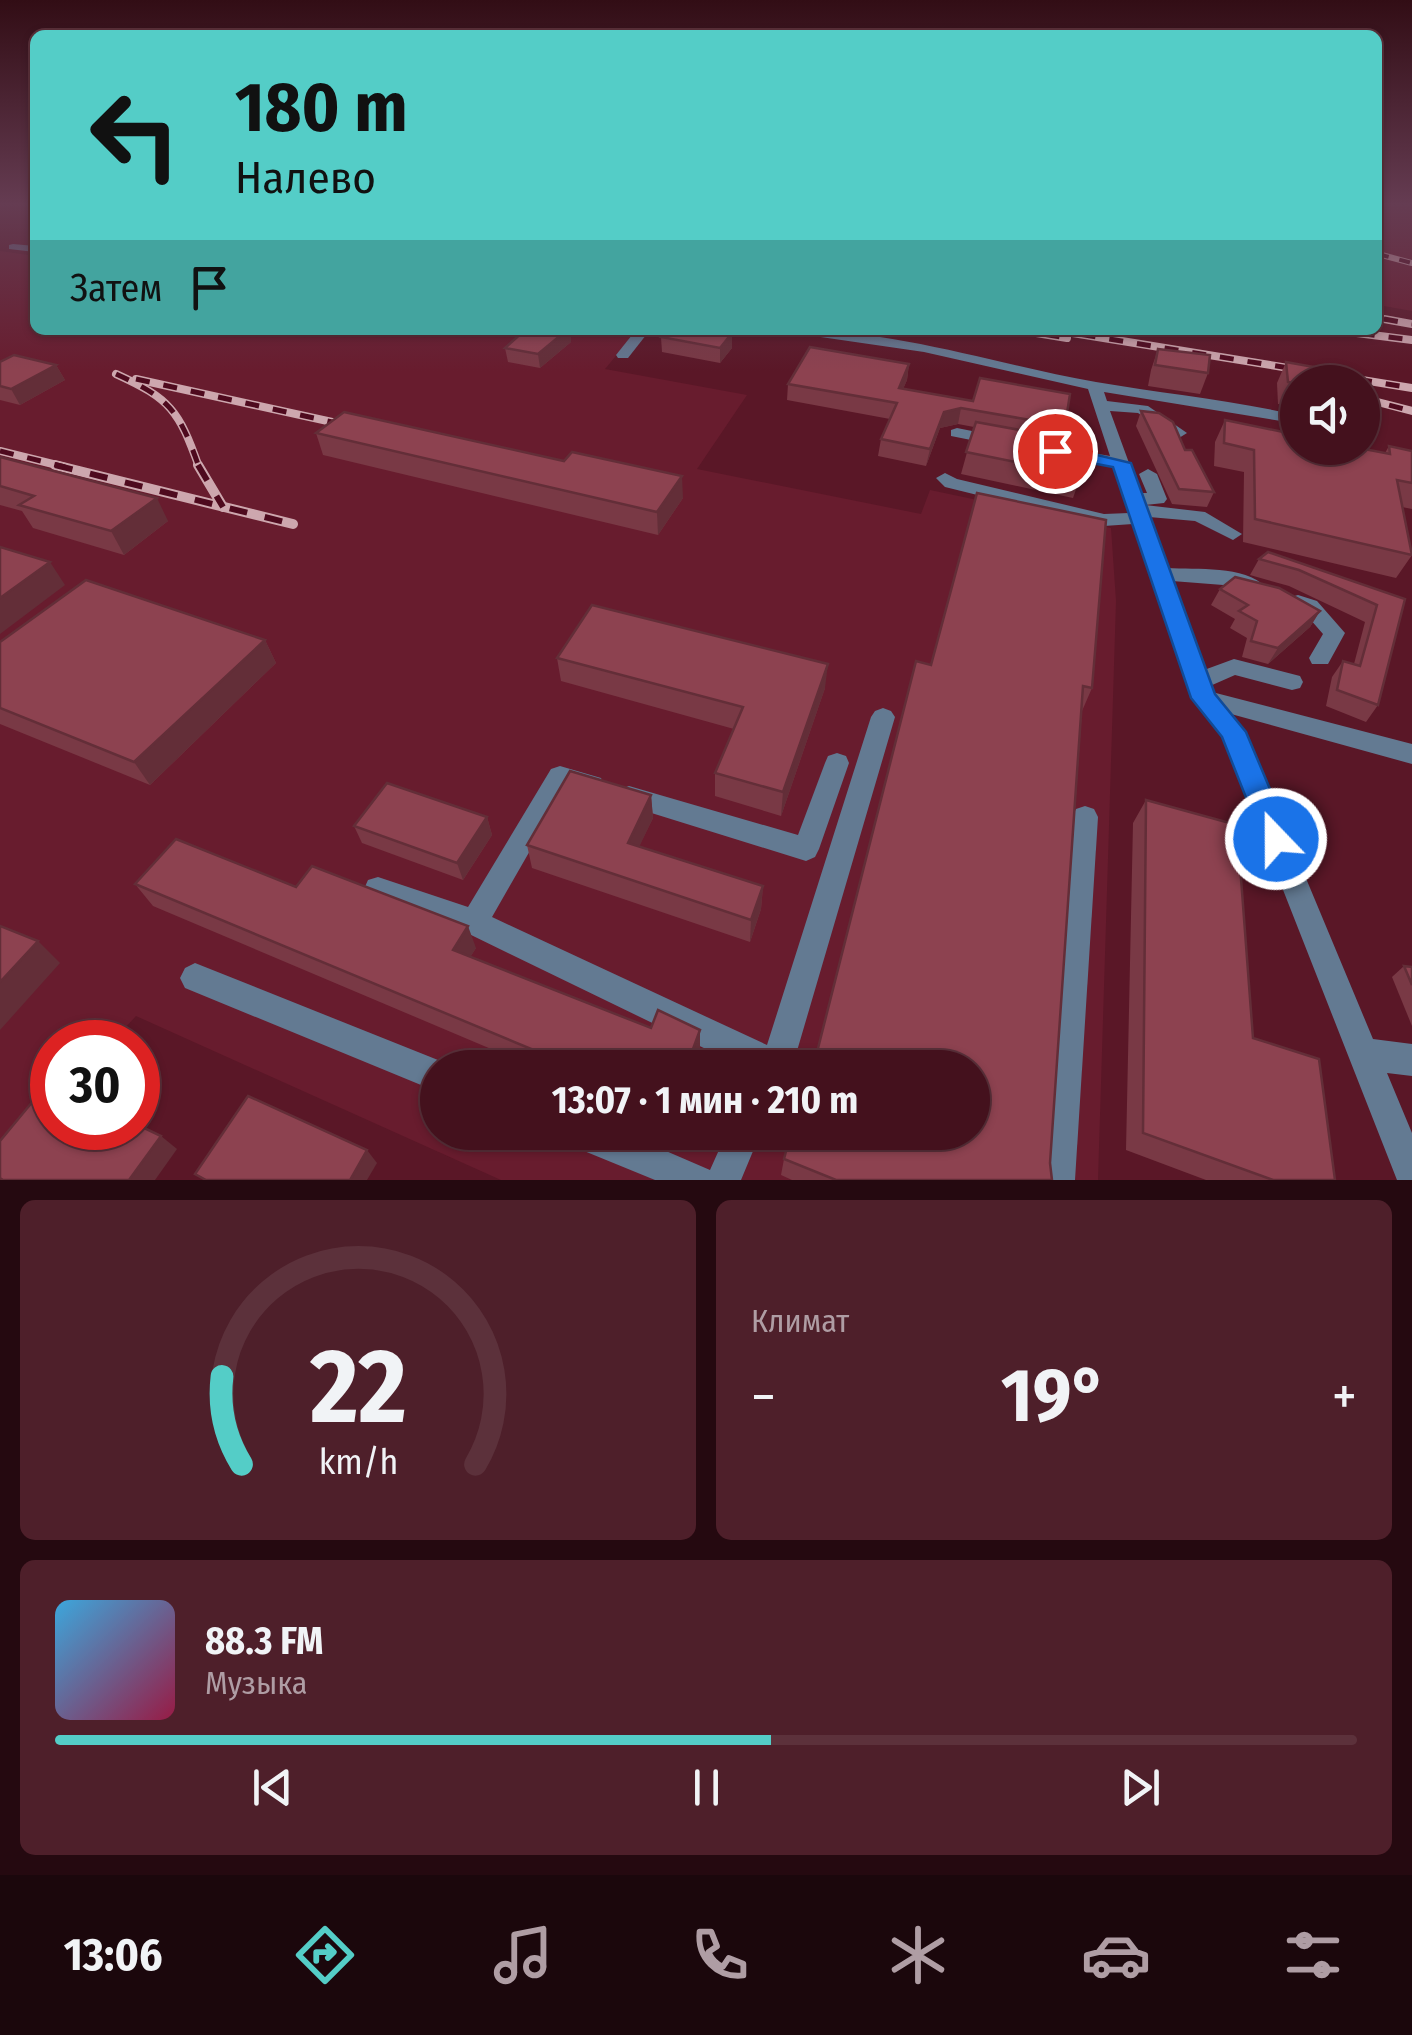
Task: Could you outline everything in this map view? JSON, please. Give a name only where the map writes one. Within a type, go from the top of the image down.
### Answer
[{"type":"street","points":[[623,355],[639,335]]},
{"type":"street","points":[[822,335],[1097,395],[1142,409],[1179,433]]},
{"type":"street","points":[[1097,395],[1280,416]]},
{"type":"street","points":[[1097,395],[1200,690],[1233,732],[1412,1174]]},
{"type":"street","points":[[963,427],[1009,435]]},
{"type":"street","points":[[1045,442],[1118,456]]},
{"type":"street","points":[[945,478],[951,483],[1104,520],[1158,498],[1148,474]]},
{"type":"street","points":[[1137,509],[1198,516],[1233,534]]},
{"type":"street","points":[[1160,574],[1238,580],[1310,606],[1334,633],[1320,658]]},
{"type":"street","points":[[1200,690],[1234,666],[1292,682]]},
{"type":"street","points":[[1200,690],[1412,754]]},
{"type":"street","points":[[781,1050],[882,718]]},
{"type":"street","points":[[474,922],[560,776],[806,849],[837,762]]},
{"type":"street","points":[[1058,1180],[1085,817]]},
{"type":"street","points":[[378,889],[474,922],[741,1050]]},
{"type":"street","points":[[194,978],[420,1069]]},
{"type":"street","points":[[1364,1054],[1412,1060]]},
{"type":"street","points":[[623,1150],[697,1180]]},
{"type":"street","points":[[723,1180],[737,1150]]},
{"type":"shaded area","points":[[0,260],[30,260],[30,335],[633,335],[605,369],[747,395],[697,469],[921,514],[930,490],[1111,528],[1116,601],[1098,1180],[501,1180],[434,1150],[990,1150],[990,1050],[420,1050],[420,1144],[160,1027],[160,1020],[136,1016],[132,1020],[30,1020],[30,1135],[0,1170]]},
{"type":"shaded area","points":[[1382,260],[1412,260],[1412,311],[1382,306]]},
{"type":"building","points":[[519,335],[561,335],[538,354],[505,348]]},
{"type":"building","points":[[663,335],[730,335],[720,348]]},
{"type":"building","points":[[810,347],[909,364],[899,388],[973,401],[980,378],[1070,394],[1065,426],[961,408],[944,412],[930,449],[881,439],[897,403],[788,384]]},
{"type":"building","points":[[1158,349],[1210,355],[1208,373],[1155,365]]},
{"type":"building","points":[[14,355],[56,365],[11,389],[0,386],[0,362]]},
{"type":"building","points":[[1141,411],[1159,413],[1173,422],[1185,450],[1192,450],[1214,492],[1179,489]]},
{"type":"building","points":[[344,412],[564,461],[572,452],[682,476],[657,512],[316,433]]},
{"type":"building","points":[[1225,420],[1280,431],[1280,465],[1380,465],[1380,452],[1390,454],[1389,446],[1412,451],[1412,483],[1397,480],[1412,555],[1255,519],[1254,450],[1224,443]]},
{"type":"building","points":[[976,422],[1086,442],[1081,475],[966,452]]},
{"type":"building","points":[[0,457],[157,498],[111,531],[19,505],[34,496],[0,486]]},
{"type":"building","points":[[977,493],[1106,520],[1092,688],[1083,686],[1050,1163],[1052,1180],[836,1180],[784,1159],[786,1150],[990,1150],[990,1050],[818,1050],[916,661],[931,665]]},
{"type":"building","points":[[0,547],[50,562],[0,598]]},
{"type":"building","points":[[1268,552],[1405,599],[1378,705],[1337,690],[1343,661],[1360,666],[1377,605],[1299,570],[1259,559]]},
{"type":"building","points":[[1235,577],[1279,588],[1320,611],[1278,648],[1251,641],[1257,621],[1239,611],[1248,605],[1220,589]]},
{"type":"building","points":[[86,580],[265,640],[134,762],[0,708],[0,642]]},
{"type":"building","points":[[592,605],[828,664],[783,792],[715,773],[743,707],[557,658]]},
{"type":"building","points":[[570,771],[651,795],[628,843],[763,886],[751,920],[527,845]]},
{"type":"building","points":[[387,783],[487,817],[457,863],[354,826]]},
{"type":"building","points":[[1146,800],[1237,825],[1253,1038],[1319,1059],[1335,1180],[1273,1180],[1143,1133]]},
{"type":"building","points":[[176,839],[296,887],[312,866],[468,926],[453,950],[651,1028],[658,1010],[700,1030],[693,1050],[534,1050],[135,884]]},
{"type":"building","points":[[0,926],[38,941],[0,982]]},
{"type":"building","points":[[1404,966],[1412,967],[1412,985]]},
{"type":"building","points":[[248,1096],[367,1150],[350,1180],[206,1180],[195,1174]]},
{"type":"building","points":[[30,1105],[30,1150],[151,1150],[129,1180],[3,1180],[0,1141]]},
{"type":"railway","points":[[1401,260],[1412,263]]},
{"type":"railway","points":[[1382,319],[1398,322]]},
{"type":"railway","points":[[1384,319],[1412,324]]},
{"type":"railway","points":[[1049,335],[1067,338]]},
{"type":"railway","points":[[1085,335],[1412,388]]},
{"type":"railway","points":[[1372,335],[1412,340]]},
{"type":"railway","points":[[116,374],[149,391],[171,409],[199,466]]},
{"type":"railway","points":[[136,379],[355,427]]},
{"type":"railway","points":[[1380,403],[1412,411]]},
{"type":"railway","points":[[0,451],[65,467]]},
{"type":"railway","points":[[55,465],[223,507]]},
{"type":"railway","points":[[199,466],[223,507]]},
{"type":"railway","points":[[223,507],[293,524]]},
{"type":"route","points":[[1055,451],[1121,463],[1204,698],[1233,732],[1276,839]]}]
